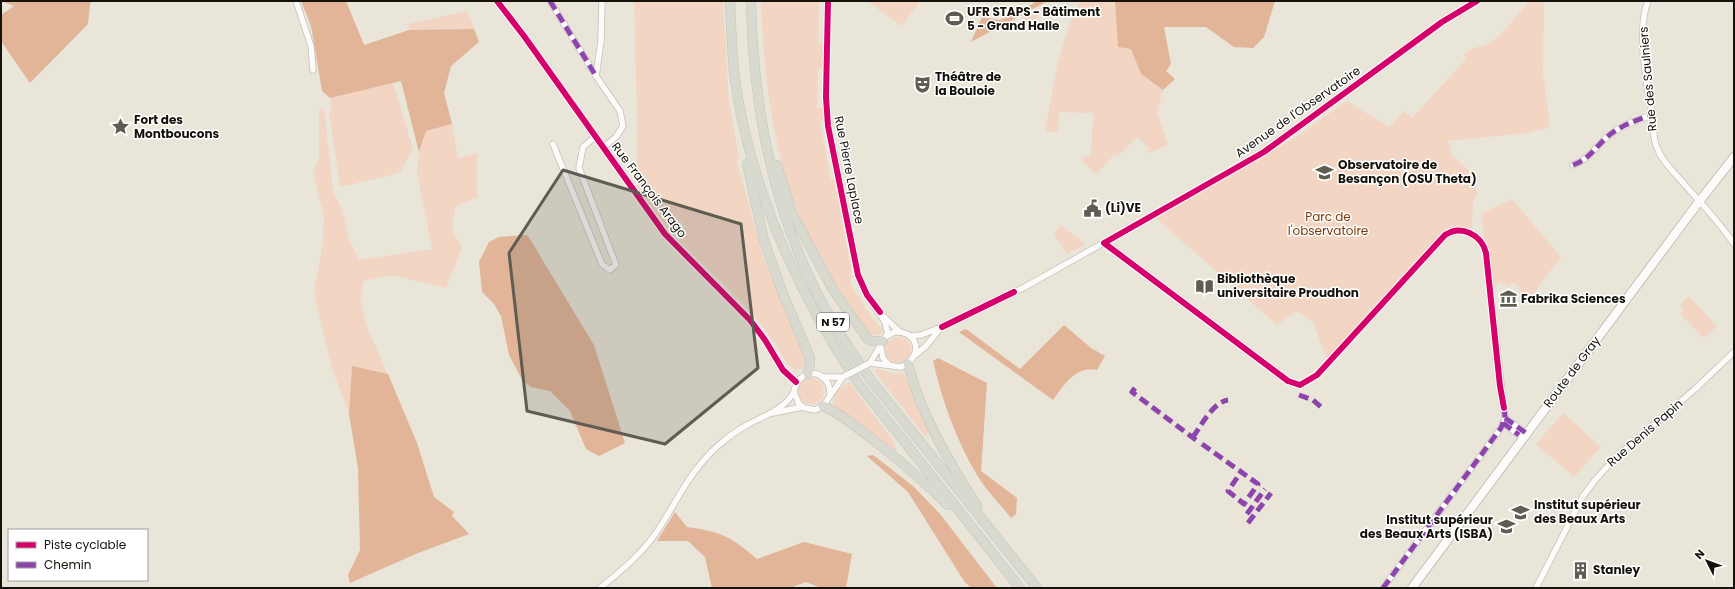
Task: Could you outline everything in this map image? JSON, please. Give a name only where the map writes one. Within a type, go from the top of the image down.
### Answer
[{"type":"highway","name":"N 57","points":[[730,1],[732,51],[744,127],[755,173],[774,228],[802,289],[820,323],[858,383],[1020,588]]},
{"type":"highway","name":"N 57","points":[[751,1],[759,106],[779,196],[788,226],[815,289],[846,344],[870,379],[1001,545],[1037,588]]},
{"type":"highway","points":[[754,56],[775,158],[792,213],[832,288],[861,331],[872,340],[884,341]]},
{"type":"highway","points":[[744,127],[743,142],[764,241],[783,294],[810,358],[808,374]]},
{"type":"highway","points":[[908,364],[942,448],[1001,545]]},
{"type":"highway","points":[[823,406],[844,417],[907,466],[972,529]]},
{"type":"main road","name":"Route de Gray","points":[[1412,588],[1523,434],[1734,157]]},
{"type":"street","points":[[296,1],[311,46],[313,70]]},
{"type":"street","name":"Rue François Arago","points":[[497,1],[524,36],[666,234],[750,320],[765,340],[783,370],[796,382]]},
{"type":"street","points":[[550,1],[596,76],[620,111],[623,126],[616,137],[604,148]]},
{"type":"street","points":[[596,76],[601,40],[602,1]]},
{"type":"street","name":"Rue Pierre Laplace","points":[[828,1],[826,97],[828,126],[858,275],[867,295],[880,312],[900,332]]},
{"type":"street","name":"Avenue de l'Observatoire","points":[[910,336],[921,335],[942,327],[1024,288],[1258,155],[1442,22],[1477,1]]},
{"type":"street","name":"Rue des Saulniers","points":[[1648,1],[1644,9],[1643,28],[1648,94],[1653,115],[1654,139],[1659,153],[1734,244]]},
{"type":"street","points":[[1573,165],[1588,157],[1606,138],[1623,126],[1653,115]]},
{"type":"street","points":[[553,144],[602,264],[610,270],[616,265],[579,168],[583,147],[596,136]]},
{"type":"street","points":[[1104,243],[1288,381],[1300,385],[1317,375],[1445,235],[1458,230],[1471,233],[1478,237],[1484,245],[1486,253],[1504,420],[1383,588]]},
{"type":"street","name":"Rue Pierre Laplace","points":[[880,312],[885,322],[884,341]]},
{"type":"street","name":"Avenue de l'Observatoire","points":[[915,355],[926,346],[942,327]]},
{"type":"street","points":[[770,414],[802,407],[815,410],[823,406],[843,377],[870,363],[884,341],[900,332],[910,336],[915,345],[915,355],[908,364],[901,367],[870,363]]},
{"type":"street","points":[[884,341],[882,358],[890,365]]},
{"type":"street","name":"Rue Denis Papin","points":[[1536,588],[1583,496],[1596,479],[1617,456],[1694,390],[1734,352]]},
{"type":"street","points":[[802,407],[796,399],[794,392],[796,382],[802,376],[814,373],[822,377],[829,385],[830,394]]},
{"type":"street","points":[[822,377],[843,377]]},
{"type":"street","points":[[600,588],[628,565],[658,531],[687,480],[709,454],[738,431],[770,414],[786,402],[794,392]]},
{"type":"street","points":[[1504,420],[1523,434]]},
{"type":"highlighted area","points":[[563,170],[741,224],[758,368],[665,444],[527,411],[509,253]]},
{"type":"green space","points":[[634,1],[723,1],[729,103],[739,157],[737,161],[762,254],[806,360],[802,369],[798,370],[789,366],[771,337],[747,307],[679,241],[687,233],[681,221],[667,228],[637,186]]},
{"type":"green space","points":[[761,1],[819,1],[818,43],[823,44],[823,69],[818,69],[817,108],[823,108],[824,121],[820,122],[831,179],[834,179],[851,268],[851,284],[865,308],[882,328],[883,330],[881,334],[872,335],[868,333],[823,264],[810,240],[798,211],[779,153],[773,123],[765,63]]},
{"type":"green space","points":[[867,1],[920,1],[902,26]]},
{"type":"green space","points":[[1080,1],[1115,1],[1118,47],[1131,49],[1141,74],[1163,90],[1157,112],[1168,145],[1146,154],[1150,149],[1137,137],[1118,156],[1115,154],[1096,174],[1082,161],[1085,156],[1091,156],[1093,113],[1059,112],[1058,132],[1045,131],[1057,66],[1070,23]]},
{"type":"green space","name":"Parc de l'observatoire","points":[[1529,1],[1544,1],[1543,72],[1550,127],[1527,133],[1448,141],[1452,155],[1475,176],[1477,196],[1473,200],[1472,229],[1456,227],[1443,234],[1328,363],[1313,322],[1297,311],[1277,325],[1155,217],[1293,139],[1347,101],[1389,127],[1404,111],[1412,118],[1466,59],[1464,55],[1466,52],[1486,45],[1495,39]]},
{"type":"green space","points":[[1035,9],[1039,17],[1026,25],[1021,18]]},
{"type":"green space","points":[[467,11],[474,29],[409,30],[408,24]]},
{"type":"green space","points":[[393,82],[413,149],[401,171],[388,176],[340,187],[329,112],[332,110],[330,98]]},
{"type":"green space","points":[[324,108],[333,191],[342,210],[349,240],[359,260],[432,249],[417,172],[419,152],[426,131],[452,124],[458,158],[477,153],[477,197],[455,207],[452,229],[462,248],[446,288],[392,275],[364,281],[360,299],[368,330],[388,374],[352,367],[349,414],[331,365],[314,293],[323,242],[324,217],[313,174],[319,157],[319,109]]},
{"type":"green space","points":[[1512,199],[1561,257],[1528,301],[1518,293],[1521,289],[1512,282],[1509,286],[1499,282],[1492,291],[1481,214]]},
{"type":"green space","points":[[1060,225],[1086,244],[1067,254],[1054,234]]},
{"type":"green space","points":[[1689,296],[1717,326],[1704,338],[1680,314],[1684,310],[1680,305]]},
{"type":"green space","points":[[898,337],[907,341],[911,350],[907,359],[898,363],[889,359],[885,350],[889,341]]},
{"type":"green space","points":[[878,369],[896,374],[904,373],[929,433],[925,436],[874,371]]},
{"type":"green space","points":[[811,378],[820,382],[824,391],[820,400],[811,404],[802,400],[798,391],[802,382]]},
{"type":"green space","points":[[849,382],[894,442],[897,452],[836,408],[833,404],[836,394]]},
{"type":"green space","points":[[1563,413],[1601,447],[1574,477],[1536,444]]},
{"type":"shaded area","points":[[1,1],[92,1],[90,4],[88,24],[30,83],[1,41],[1,15],[14,6]]},
{"type":"shaded area","points":[[301,1],[346,1],[364,45],[409,30],[474,29],[479,42],[451,66],[444,93],[452,124],[426,131],[419,152],[401,81],[330,98],[322,91],[311,26]]},
{"type":"shaded area","points":[[1034,1],[1048,1],[971,42],[982,17],[1000,20],[1034,3]]},
{"type":"shaded area","points":[[1115,1],[1275,1],[1264,37],[1253,48],[1234,47],[1206,27],[1164,27],[1171,64],[1166,71],[1175,79],[1163,90],[1141,74],[1131,49],[1118,47]]},
{"type":"shaded area","points":[[528,236],[594,345],[625,443],[599,456],[586,449],[570,411],[550,391],[531,387],[522,380],[509,355],[501,316],[494,304],[482,292],[479,262],[489,242],[499,237]]},
{"type":"shaded area","points":[[1064,325],[1091,348],[1105,356],[1097,370],[1083,370],[1077,373],[1066,383],[1053,400],[959,332],[966,329],[1020,369]]},
{"type":"shaded area","points":[[938,358],[987,383],[981,471],[1017,498],[1016,514],[1011,518],[981,481],[969,462],[956,434],[945,405],[933,361]]},
{"type":"shaded area","points":[[352,366],[388,374],[417,443],[434,497],[454,512],[452,516],[469,534],[418,553],[350,583],[348,575],[360,550],[358,468],[349,414]]},
{"type":"shaded area","points":[[873,455],[913,486],[940,514],[997,588],[971,588],[964,581],[908,492],[867,456]]},
{"type":"shaded area","points":[[675,512],[687,527],[725,536],[740,545],[757,559],[804,542],[852,554],[846,588],[821,588],[806,582],[790,588],[712,588],[705,557],[688,541],[657,541]]},
{"type":"marked path","points":[[550,1],[596,76]]},
{"type":"marked path","points":[[1573,165],[1587,157],[1616,130],[1634,121],[1653,115]]},
{"type":"marked path","points":[[1135,388],[1132,392],[1196,440]]},
{"type":"marked path","points":[[1299,395],[1313,400],[1321,407]]},
{"type":"marked path","points":[[1193,437],[1212,410],[1217,405],[1228,400]]},
{"type":"marked path","points":[[1383,588],[1501,428],[1505,418],[1504,406]]},
{"type":"marked path","points":[[1505,418],[1526,433]]},
{"type":"marked path","points":[[1503,423],[1519,435]]},
{"type":"marked path","points":[[1202,444],[1258,484],[1244,504],[1228,491],[1241,472]]},
{"type":"marked path","points":[[1247,514],[1265,489]]},
{"type":"marked path","points":[[1248,523],[1271,493]]},
{"type":"cycle path","points":[[497,1],[524,36],[665,234],[750,320],[765,340],[783,370],[796,382]]},
{"type":"cycle path","points":[[828,1],[826,97],[828,126],[858,275],[867,295],[880,312]]},
{"type":"cycle path","points":[[1477,1],[1442,22],[1264,152],[1104,243],[1288,381],[1300,385],[1317,375],[1445,235],[1458,231],[1470,233],[1480,241],[1486,253],[1500,386],[1504,408]]},
{"type":"cycle path","points":[[942,327],[1014,292]]},
{"type":"place","name":"UFR STAPS - Bâtiment 5 - Grand Halle","points":[[954,19]]},
{"type":"place","name":"Théâtre de la Bouloie","points":[[922,84]]},
{"type":"place","name":"Fort des Montboucons","points":[[121,127]]},
{"type":"place","name":"Observatoire de Besançon (OSU Theta)","points":[[1325,172]]},
{"type":"place","name":"(Li)VE","points":[[1092,208]]},
{"type":"place","name":"Bibliothèque universitaire Proudhon","points":[[1204,286]]},
{"type":"place","name":"Fabrika Sciences","points":[[1508,299]]},
{"type":"place","name":"Institut supérieur des Beaux Arts","points":[[1521,512]]},
{"type":"place","name":"Institut supérieur des Beaux Arts (ISBA)","points":[[1506,527]]},
{"type":"place","name":"Stanley","points":[[1580,570]]}]
